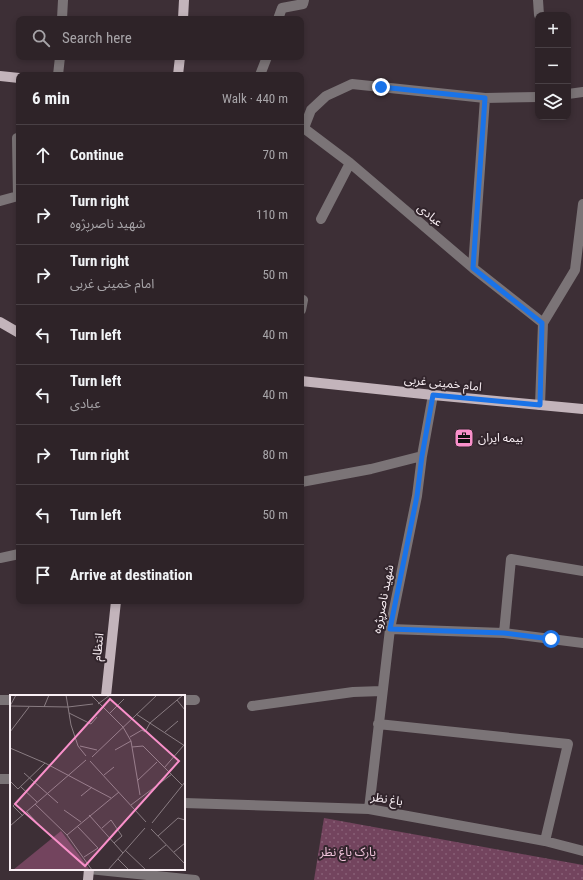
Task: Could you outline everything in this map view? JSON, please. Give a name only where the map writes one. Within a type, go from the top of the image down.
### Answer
[{"type":"main road","points":[[182,16],[184,0]]},
{"type":"main road","points":[[178,72],[180,60]]},
{"type":"main road","points":[[0,76],[16,78]]},
{"type":"main road","points":[[0,322],[16,331]]},
{"type":"main road","name":"امام خمینی غربی","points":[[304,381],[583,409]]},
{"type":"main road","name":"انتظام","points":[[106,695],[116,604]]},
{"type":"main road","points":[[88,880],[89,870]]},
{"type":"street","points":[[62,16],[63,0]]},
{"type":"street","points":[[279,16],[282,8],[303,4],[304,0]]},
{"type":"street","points":[[538,0],[539,12]]},
{"type":"street","points":[[58,72],[60,60]]},
{"type":"street","points":[[261,72],[266,60]]},
{"type":"street","points":[[304,123],[311,110],[326,96],[352,84],[485,98],[535,97]]},
{"type":"street","points":[[571,94],[583,92]]},
{"type":"street","points":[[473,268],[485,98]]},
{"type":"street","name":"عبادی","points":[[304,128],[350,163],[473,268],[542,323]]},
{"type":"street","points":[[320,219],[350,163]]},
{"type":"street","points":[[0,201],[16,197]]},
{"type":"street","points":[[540,405],[542,323],[575,270],[583,204]]},
{"type":"street","name":"شهید ناصرپژوه","points":[[369,809],[390,629],[417,496],[422,456],[433,395]]},
{"type":"street","points":[[304,481],[371,469],[422,456]]},
{"type":"street","points":[[0,558],[16,555]]},
{"type":"street","points":[[504,633],[511,559],[583,571]]},
{"type":"street","points":[[390,629],[504,633],[583,643]]},
{"type":"street","points":[[252,706],[353,692],[382,691]]},
{"type":"street","points":[[185,700],[195,700]]},
{"type":"street","points":[[378,724],[568,744],[544,841]]},
{"type":"street","name":"باغ نظر","points":[[185,803],[369,809],[544,841],[583,851]]},
{"type":"street","points":[[99,870],[195,880]]},
{"type":"green space","name":"پارک باغ نظر","points":[[324,818],[583,865],[583,880],[314,880]]},
{"type":"place","name":"بیمه ایران","points":[[464,438]]},
{"type":"route","points":[[381,87],[485,98],[473,268],[542,323],[540,405],[433,395],[422,456],[417,496],[390,629],[504,633],[551,639]]}]
